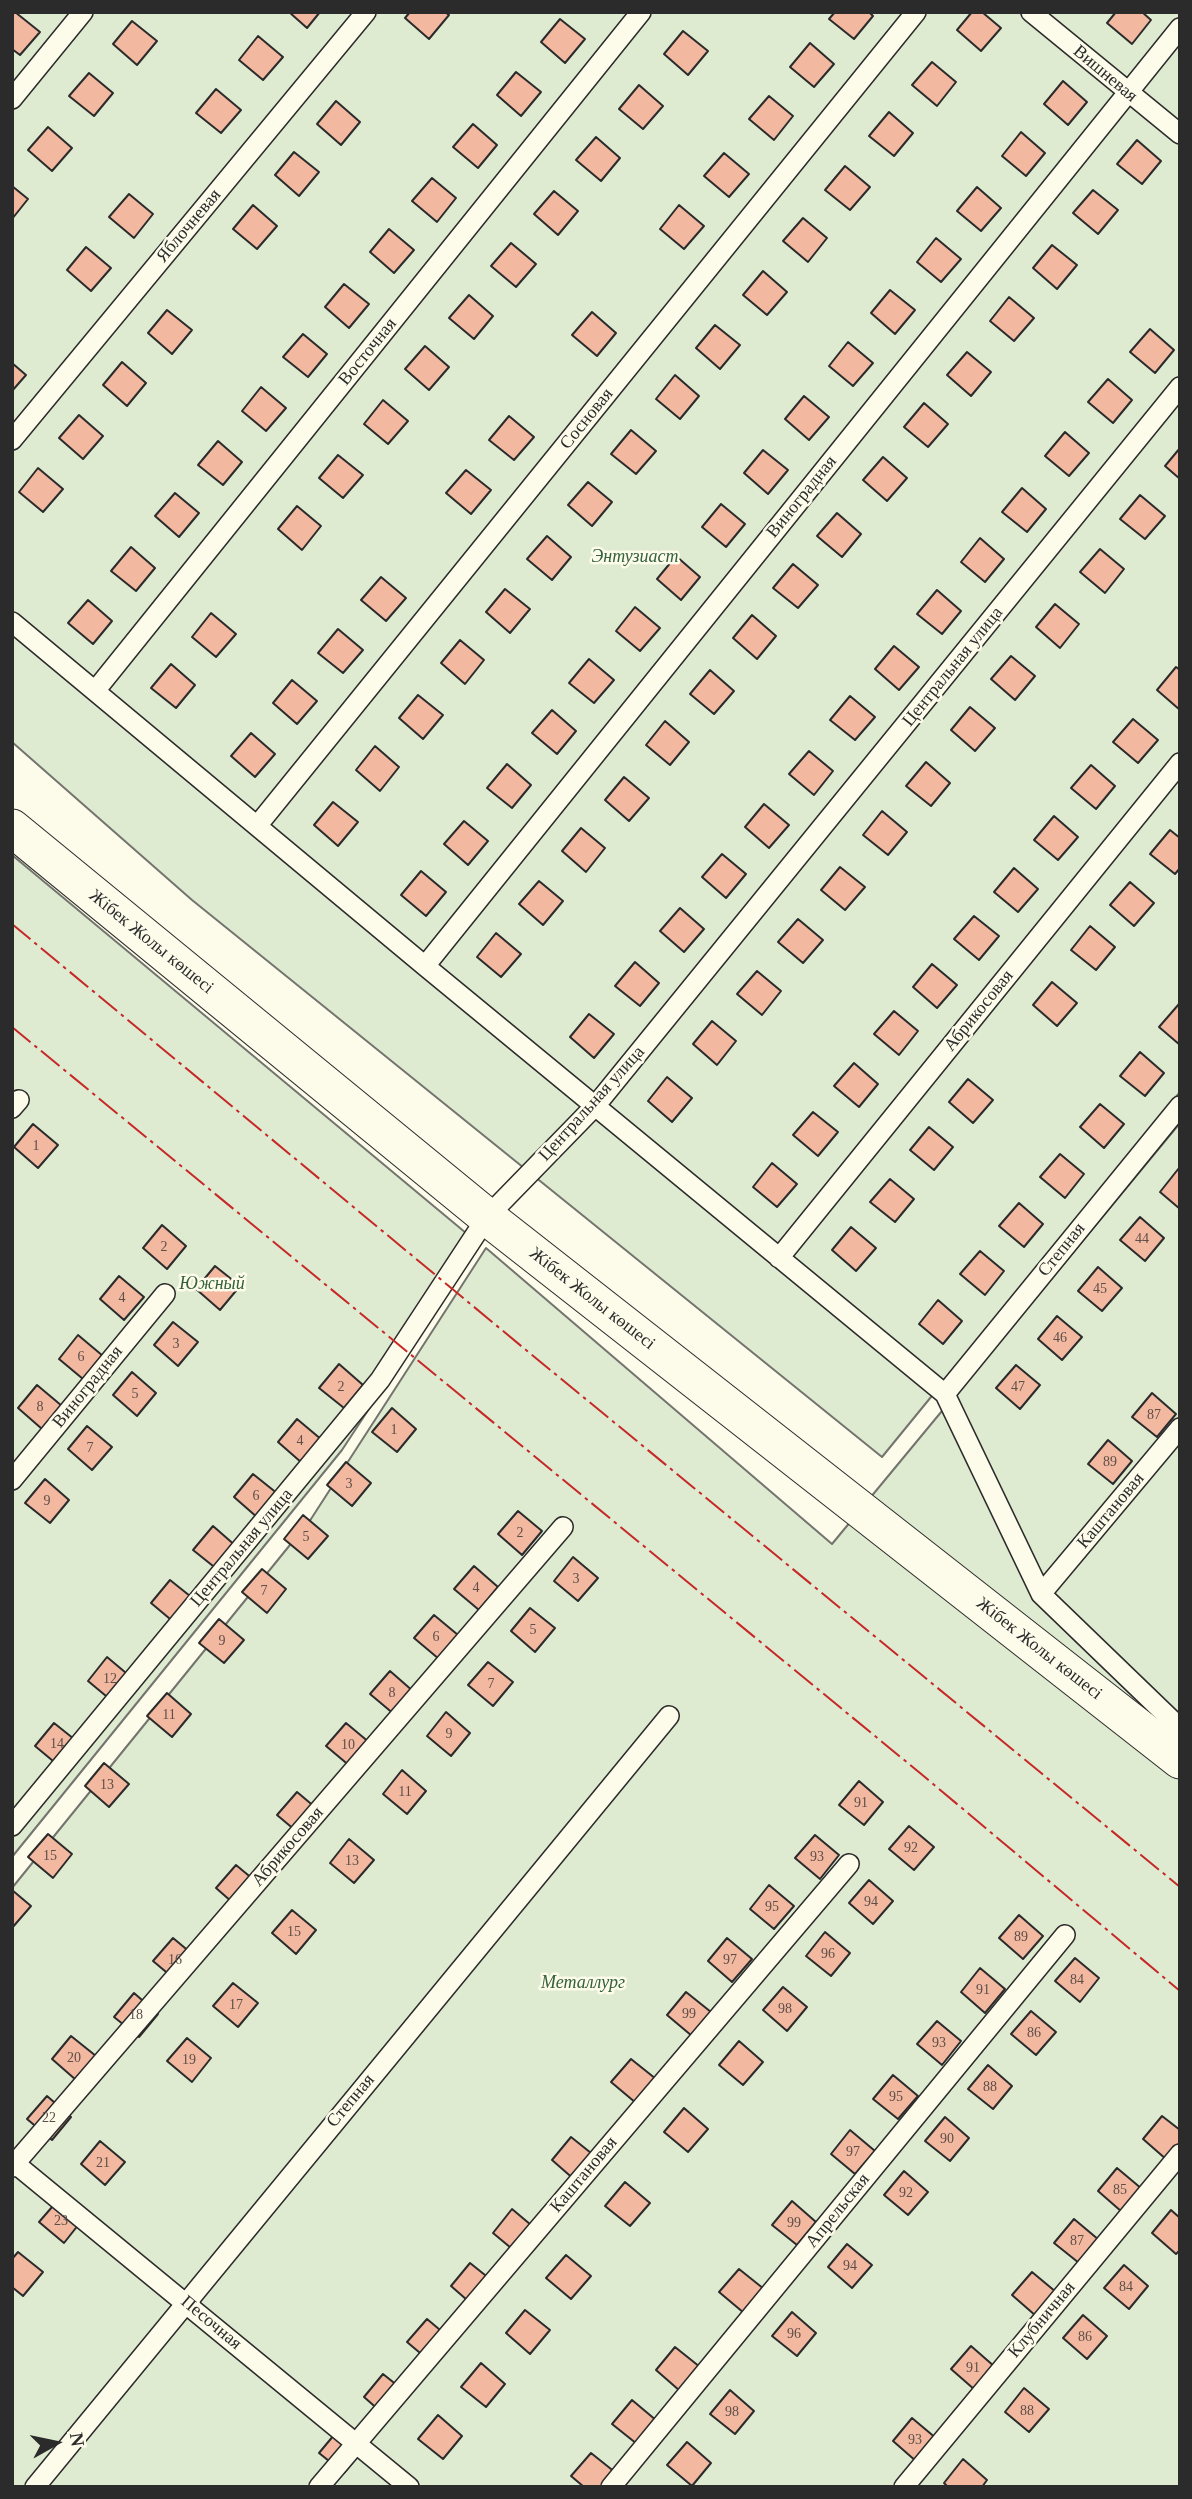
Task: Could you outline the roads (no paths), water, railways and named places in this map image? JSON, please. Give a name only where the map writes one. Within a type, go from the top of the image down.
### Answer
[{"type":"highway","name":"Жібек Жолы көшесі","points":[[12,828],[487,1217],[1180,1760]]},
{"type":"street","points":[[12,99],[83,12]]},
{"type":"street","name":"Яблочневая","points":[[12,440],[366,12]]},
{"type":"street","name":"Восточная","points":[[95,691],[641,12]]},
{"type":"street","name":"Сосновая","points":[[257,826],[916,12]]},
{"type":"street","name":"Вишневая","points":[[1031,12],[1180,134]]},
{"type":"street","name":"Виноградная","points":[[425,966],[1180,28]]},
{"type":"street","name":"Центральная улица","points":[[12,1826],[380,1380],[487,1217],[596,1105],[1180,387]]},
{"type":"street","points":[[12,622],[945,1394],[1041,1594],[1180,1728]]},
{"type":"street","name":"Абрикосовая","points":[[779,1258],[1180,763]]},
{"type":"street","name":"Степная","points":[[945,1394],[1180,1105]]},
{"type":"street","name":"Виноградная","points":[[12,1480],[165,1294]]},
{"type":"street","name":"Каштановая","points":[[1041,1594],[1180,1428]]},
{"type":"street","name":"Абрикосовая","points":[[13,2164],[563,1527]]},
{"type":"street","name":"Степная","points":[[34,2487],[669,1716]]},
{"type":"street","name":"Каштановая","points":[[319,2487],[849,1864]]},
{"type":"street","name":"Апрельская","points":[[611,2487],[1065,1934]]},
{"type":"street","name":"Клубничная","points":[[904,2487],[1180,2154]]},
{"type":"street","name":"Песочная","points":[[13,2164],[185,2301],[409,2487]]},
{"type":"park label","name":"Энтузиаст","points":[[635,557]]},
{"type":"park label","name":"Южный","points":[[212,1284]]},
{"type":"park label","name":"Металлург","points":[[583,1983]]}]
